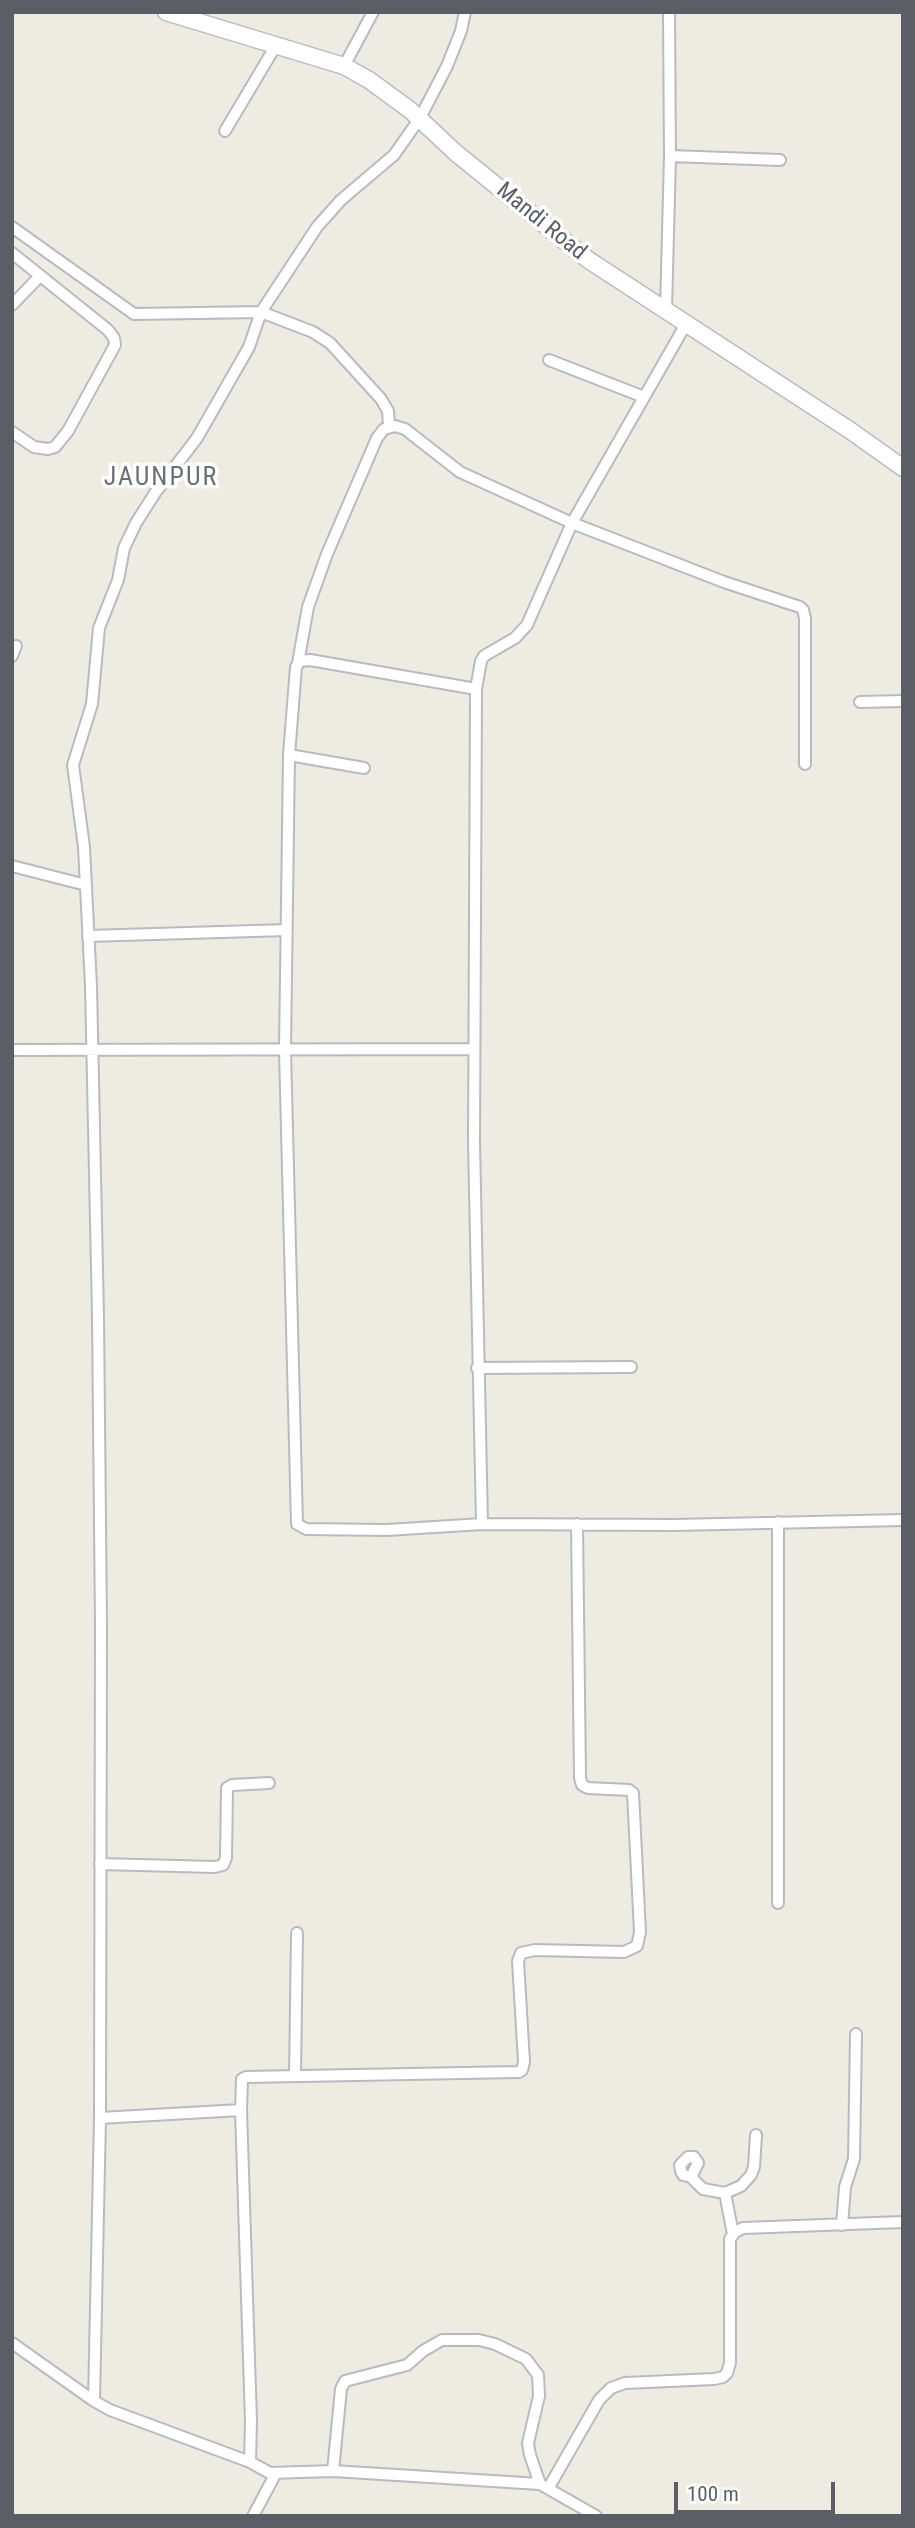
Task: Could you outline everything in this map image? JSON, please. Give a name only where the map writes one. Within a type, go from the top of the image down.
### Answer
[{"type":"street","name":"Mandi Road","points":[[166,12],[344,66],[395,98],[456,153],[587,259],[903,468]]},
{"type":"street","points":[[344,66],[373,12]]},
{"type":"street","points":[[94,2401],[100,2118],[101,1612],[93,1051],[83,838],[72,775],[73,765],[92,704],[99,628],[118,580],[124,548],[149,501],[197,438],[249,347],[261,312],[328,213],[394,155],[420,118],[447,66],[461,31],[465,12]]},
{"type":"street","points":[[666,310],[670,156],[669,12]]},
{"type":"street","points":[[225,131],[275,47]]},
{"type":"street","points":[[670,156],[780,160]]},
{"type":"street","points":[[12,227],[134,314],[261,312],[313,332],[330,343],[381,399],[388,411],[389,426],[377,438],[327,554],[308,607],[298,663],[289,755],[285,1050],[297,1524],[306,1528],[387,1530],[482,1524],[903,1520]]},
{"type":"street","points":[[12,253],[108,330],[115,345],[68,431],[55,447],[34,447],[12,432]]},
{"type":"street","points":[[12,305],[40,276]]},
{"type":"street","points":[[482,1524],[477,1368],[474,1049],[476,688],[484,656],[515,638],[527,625],[572,523],[686,324]]},
{"type":"street","points":[[549,360],[644,397]]},
{"type":"street","points":[[389,426],[405,429],[460,472],[572,523],[803,610],[805,764]]},
{"type":"street","points":[[298,663],[310,660],[476,688]]},
{"type":"street","points":[[859,702],[903,701]]},
{"type":"street","points":[[289,755],[363,768]]},
{"type":"street","points":[[12,866],[86,885]]},
{"type":"street","points":[[88,936],[287,930]]},
{"type":"street","points":[[12,1050],[474,1049]]},
{"type":"street","points":[[477,1368],[631,1367]]},
{"type":"street","points":[[778,1522],[778,1903]]},
{"type":"street","points":[[250,2462],[241,2110],[241,2082],[244,2078],[521,2071],[524,2062],[518,1961],[521,1953],[535,1950],[624,1952],[637,1946],[640,1932],[633,1793],[631,1790],[588,1788],[582,1785],[580,1779],[576,1524]]},
{"type":"street","points":[[100,1864],[223,1865],[226,1858],[227,1788],[232,1785],[269,1783]]},
{"type":"street","points":[[295,2076],[297,1933]]},
{"type":"street","points":[[842,2224],[845,2187],[854,2159],[856,2034]]},
{"type":"street","points":[[100,2118],[241,2110]]},
{"type":"street","points":[[691,2177],[704,2189],[725,2193],[741,2186],[751,2175],[756,2135]]},
{"type":"street","points":[[725,2193],[733,2234]]},
{"type":"street","points":[[545,2486],[599,2400],[611,2388],[625,2383],[714,2379],[727,2373],[730,2363],[730,2239],[733,2234],[743,2228],[903,2222]]},
{"type":"street","points":[[333,2470],[341,2389],[345,2381],[407,2365],[442,2340],[479,2340],[495,2344],[526,2359],[538,2375],[539,2396],[528,2443],[530,2455],[545,2486]]},
{"type":"street","points":[[12,2343],[110,2410],[250,2462],[261,2469],[276,2473],[333,2470],[545,2486],[596,2516]]},
{"type":"street","points":[[253,2516],[276,2473]]},
{"type":"district","name":"JAUNPUR","points":[[161,478]]}]
